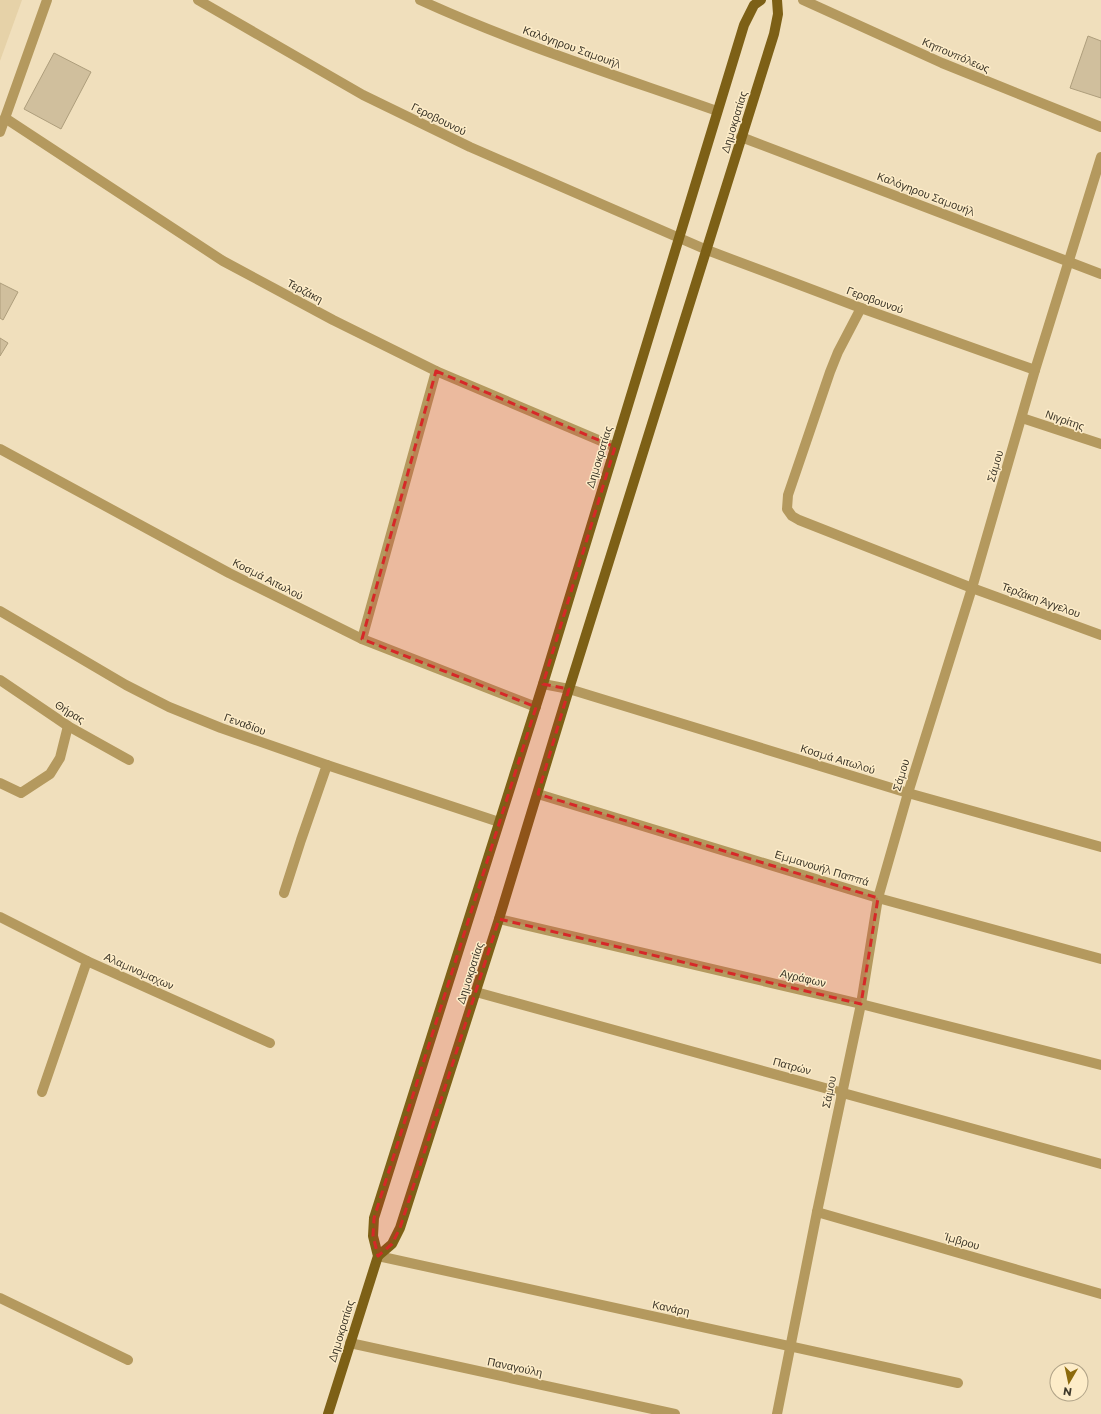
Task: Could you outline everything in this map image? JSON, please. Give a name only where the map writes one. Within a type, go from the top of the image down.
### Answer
[{"type":"main road","name":"Δημοκρατίας","points":[[378,1256],[373,1236],[374,1218],[536,707],[744,25],[754,5],[761,0]]},
{"type":"main road","name":"Δημοκρατίας","points":[[328,1414],[378,1256],[392,1244],[400,1228],[476,992],[774,34],[778,14],[777,0]]},
{"type":"street","points":[[0,132],[47,0]]},
{"type":"street","name":"Γεροβουνού","points":[[198,0],[363,95],[403,115],[470,147],[680,238]]},
{"type":"street","name":"Καλόγηρου Σαμουήλ","points":[[420,0],[448,13],[526,44],[717,111]]},
{"type":"street","name":"Κηπουπόλεως","points":[[803,0],[942,63],[1101,127]]},
{"type":"street","name":"Τερζάκη","points":[[5,118],[223,261],[333,320],[436,371],[615,447]]},
{"type":"street","name":"Καλόγηρου Σαμουήλ","points":[[742,137],[1101,274]]},
{"type":"street","name":"Σάμου","points":[[777,1414],[841,1092],[861,1004],[878,898],[908,793],[972,588],[1035,370],[1101,157]]},
{"type":"street","points":[[680,238],[707,250]]},
{"type":"street","name":"Γεροβουνού","points":[[707,250],[861,308],[1035,370]]},
{"type":"street","name":"Τερζάκη Άγγελου","points":[[861,308],[838,352],[830,372],[788,495],[787,509],[792,516],[798,520],[972,588],[1101,635]]},
{"type":"street","points":[[362,639],[436,371]]},
{"type":"street","name":"Νιγρίτης","points":[[1022,418],[1101,444]]},
{"type":"street","name":"Κοσμά Αιτωλού","points":[[0,449],[228,573],[362,639],[536,707]]},
{"type":"street","name":"Γεναδίου","points":[[0,611],[126,685],[169,707],[221,728],[327,765],[499,822]]},
{"type":"street","name":"Θήρας","points":[[0,680],[68,726],[129,760]]},
{"type":"street","points":[[543,684],[569,689]]},
{"type":"street","name":"Κοσμά Αιτωλού","points":[[569,689],[908,793],[1101,847]]},
{"type":"street","points":[[0,783],[21,793],[50,774],[60,758],[68,726]]},
{"type":"street","points":[[284,893],[327,765]]},
{"type":"street","name":"Εμμανουήλ Παππά","points":[[538,794],[878,898],[1101,959]]},
{"type":"street","name":"Αλαμινομαχων","points":[[0,917],[87,961],[270,1043]]},
{"type":"street","name":"Αγράφων","points":[[499,919],[861,1004],[1101,1065]]},
{"type":"street","points":[[42,1092],[87,961]]},
{"type":"street","name":"Πατρών","points":[[476,992],[1101,1164]]},
{"type":"street","name":"Ίμβρου","points":[[817,1212],[1101,1294]]},
{"type":"street","name":"Κανάρη","points":[[378,1256],[958,1383]]},
{"type":"street","points":[[0,1298],[128,1360]]},
{"type":"street","name":"Παναγούλη","points":[[350,1343],[675,1414]]},
{"type":"highlighted area","points":[[436,371],[615,447],[543,684],[569,689],[538,794],[878,898],[861,1004],[499,919],[400,1228],[392,1244],[378,1256],[373,1236],[374,1218],[536,707],[362,639]]},
{"type":"shaded area","points":[[0,0],[22,0],[0,61]]},
{"type":"building","points":[[1088,36],[1101,41],[1101,98],[1070,88]]},
{"type":"building","points":[[54,53],[91,72],[61,129],[24,109]]},
{"type":"building","points":[[0,283],[18,292],[3,320],[0,318]]},
{"type":"building","points":[[0,338],[8,343],[0,356]]}]
